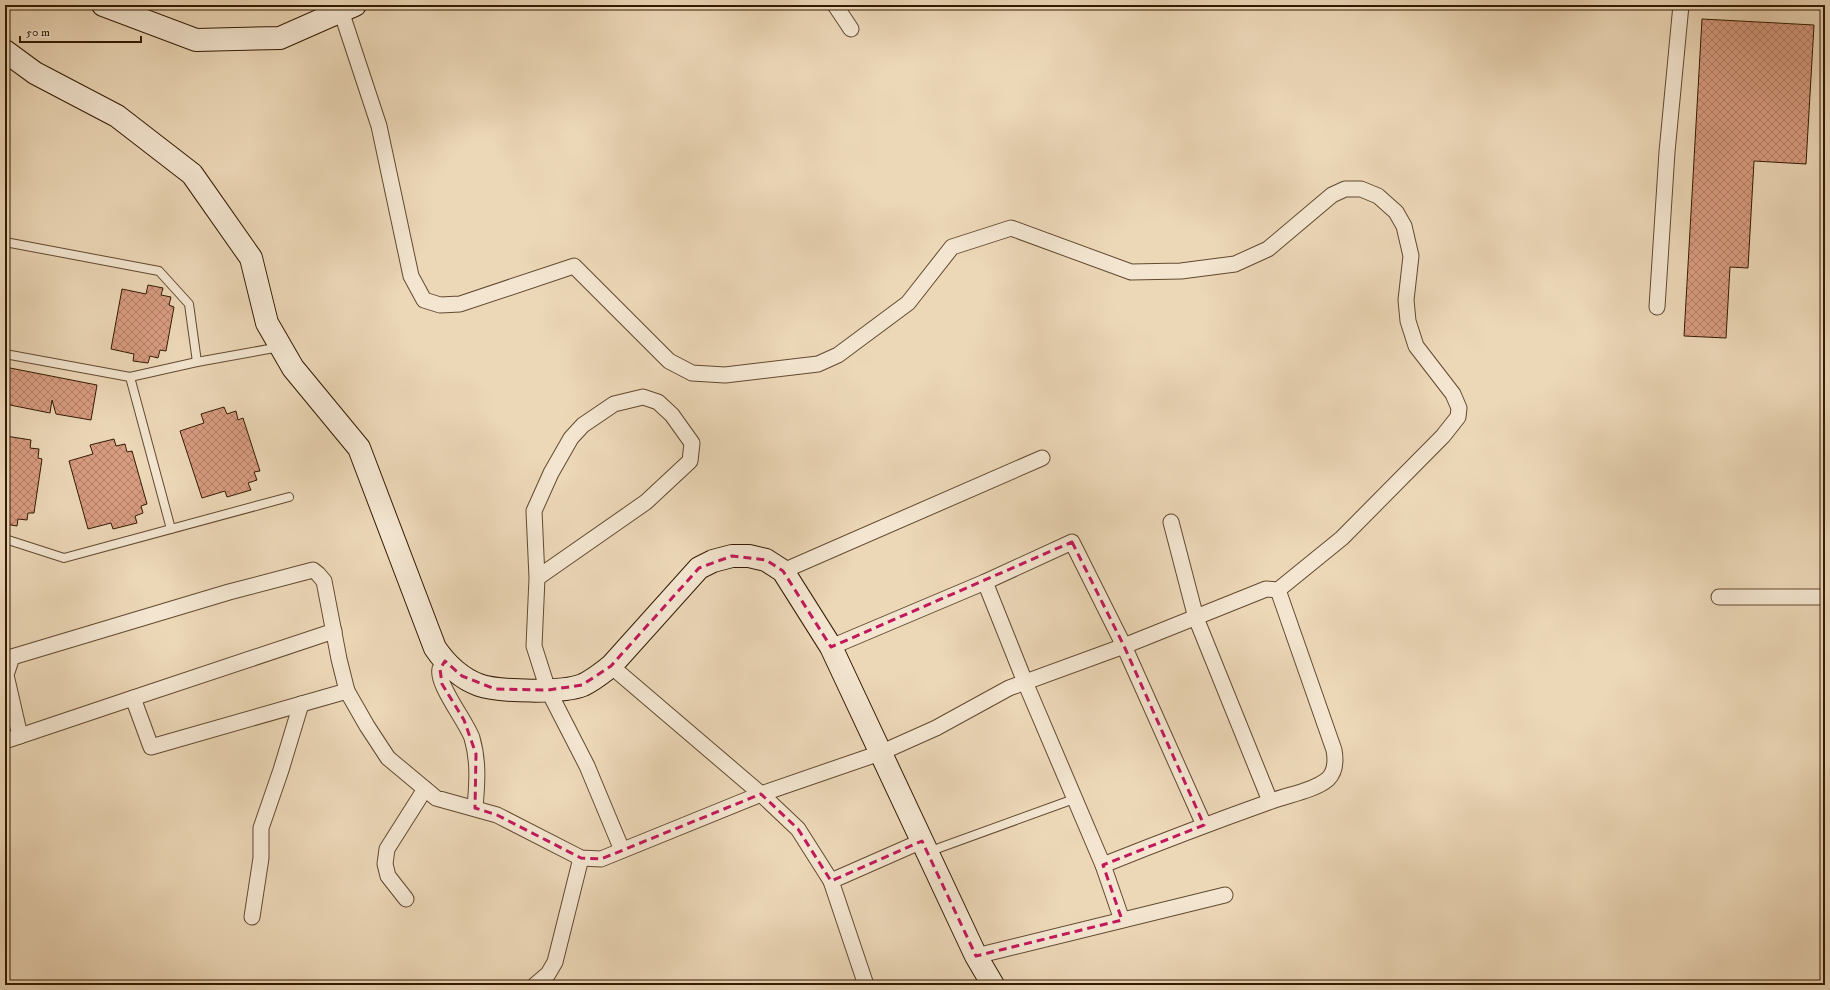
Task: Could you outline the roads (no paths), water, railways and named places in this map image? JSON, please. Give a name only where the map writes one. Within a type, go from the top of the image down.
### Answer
[{"type":"street","points":[[20,736],[6,675],[12,657],[169,610],[313,570],[324,581],[348,691],[367,726],[388,758],[436,798],[497,815],[581,858],[601,859],[761,794],[880,753],[936,728],[1009,688],[1124,646],[1266,589],[1278,590],[1342,538],[1443,436],[1458,416],[1459,408],[1453,394],[1416,346],[1408,322],[1406,300],[1411,256],[1404,226],[1396,212],[1378,196],[1361,189],[1345,189],[1332,195],[1268,249],[1235,264],[1182,271],[1131,272],[1011,228],[952,247],[908,303],[838,355],[818,364],[725,375],[692,373],[669,361],[574,266],[460,304],[440,305],[424,300],[411,276],[379,126],[348,8],[280,38],[196,40],[103,5]]},
{"type":"street","points":[[835,5],[851,29]]},
{"type":"street","points":[[1657,307],[1667,152],[1681,5]]},
{"type":"street","points":[[5,51],[35,73],[117,116],[192,174],[251,258],[267,322],[293,368],[359,448],[435,648],[444,661],[462,676],[479,685],[495,689],[548,690],[567,689],[582,685],[598,677],[611,666],[699,568],[713,560],[732,556],[749,556],[766,560],[783,571],[831,647],[866,718],[880,753],[976,956],[993,985]]},
{"type":"street","points":[[537,578],[646,502],[690,461],[692,443],[672,415],[658,402],[643,397],[614,404],[583,425],[571,438],[551,473],[534,510],[537,578],[534,646],[548,690],[587,766],[622,850]]},
{"type":"street","points":[[783,571],[1042,458]]},
{"type":"street","points":[[1171,522],[1196,618],[1270,801]]},
{"type":"street","points":[[831,647],[985,582],[1072,542],[1124,646],[1204,824]]},
{"type":"street","points":[[985,582],[1025,682],[1103,865],[1122,920]]},
{"type":"street","points":[[1103,865],[1204,824],[1300,792],[1323,782],[1332,773],[1336,761],[1334,750],[1278,590]]},
{"type":"street","points":[[1719,597],[1825,597]]},
{"type":"street","points":[[5,741],[334,631]]},
{"type":"street","points":[[444,661],[440,669],[442,684],[464,720],[476,754],[478,769],[475,808]]},
{"type":"street","points":[[611,666],[761,794],[798,829],[831,881],[866,985]]},
{"type":"street","points":[[133,698],[151,747],[348,691]]},
{"type":"street","points":[[252,917],[260,858],[261,828],[281,770],[301,704]]},
{"type":"street","points":[[406,899],[388,876],[385,864],[387,849],[425,789]]},
{"type":"street","points":[[831,881],[925,846]]},
{"type":"street","points":[[534,985],[548,974],[555,962],[581,858]]},
{"type":"street","points":[[976,956],[1226,895]]},
{"type":"lane","points":[[5,242],[160,271],[189,304],[197,362]]},
{"type":"lane","points":[[5,354],[130,377],[197,362],[281,347]]},
{"type":"lane","points":[[130,377],[171,529]]},
{"type":"lane","points":[[5,539],[64,558],[289,497]]},
{"type":"lane","points":[[925,846],[1074,799]]}]
